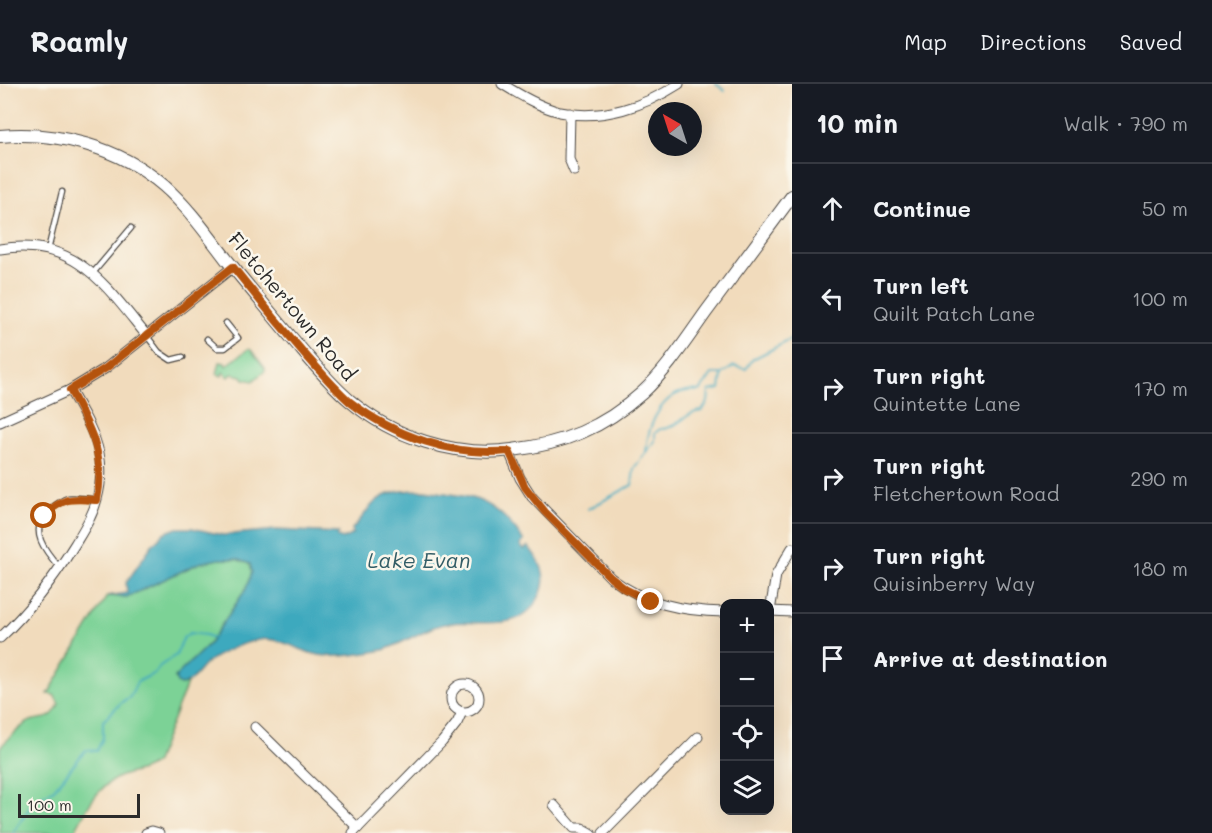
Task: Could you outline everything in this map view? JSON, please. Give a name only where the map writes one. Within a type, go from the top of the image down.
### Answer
[{"type":"street","points":[[502,84],[528,99],[570,113],[607,113],[631,108],[655,99],[679,84]]},
{"type":"street","points":[[570,113],[569,159],[574,171]]},
{"type":"street","name":"Fletchertown Road","points":[[0,136],[41,136],[72,141],[96,147],[134,165],[158,181],[190,212],[233,267],[334,386],[363,411],[421,440],[447,447],[482,452],[545,446],[585,432],[613,416],[643,392],[684,343],[792,196]]},
{"type":"street","points":[[0,249],[24,246],[48,250],[76,261],[93,273],[147,336]]},
{"type":"street","points":[[0,422],[70,390],[106,368],[233,267]]},
{"type":"street","points":[[0,638],[38,597],[60,568],[89,519],[97,500],[101,478],[99,454],[95,439],[70,390]]},
{"type":"street","points":[[509,451],[520,478],[532,497],[611,578],[625,589],[664,606],[720,612]]},
{"type":"street","points":[[772,599],[776,575],[792,548]]},
{"type":"street","points":[[774,611],[792,612]]},
{"type":"street","points":[[255,727],[355,830],[442,742],[457,723],[462,712]]},
{"type":"street","points":[[603,833],[698,737]]},
{"type":"street","points":[[554,805],[570,830],[582,828],[591,833]]},
{"type":"street","points":[[146,833],[152,831],[159,833]]},
{"type":"lane","points":[[48,250],[62,192]]},
{"type":"lane","points":[[93,273],[131,228]]},
{"type":"lane","points":[[207,339],[217,348],[230,345],[238,338],[226,323]]},
{"type":"lane","points":[[147,336],[159,352],[171,360],[183,357]]},
{"type":"lane","points":[[60,568],[44,546],[39,531],[40,520],[54,506],[69,498],[97,500]]},
{"type":"green space","points":[[248,349],[265,368],[265,371],[253,381],[232,374],[229,377],[223,372],[222,376],[217,374],[220,362],[225,363],[226,366]]},
{"type":"green space","points":[[219,559],[236,559],[250,564],[252,572],[246,589],[209,644],[175,677],[180,685],[187,684],[156,762],[152,766],[117,778],[103,788],[91,802],[74,833],[0,833],[0,747],[27,723],[48,717],[56,711],[59,704],[54,695],[48,694],[107,596],[127,597],[199,563]]},
{"type":"water","name":"Lake Evan","points":[[425,490],[458,495],[482,502],[503,515],[513,526],[524,541],[520,545],[524,550],[528,546],[533,552],[544,575],[543,588],[531,609],[520,617],[508,621],[451,623],[437,626],[383,650],[356,654],[319,655],[276,640],[258,640],[219,655],[208,662],[189,682],[181,685],[177,683],[175,677],[209,644],[246,589],[252,572],[250,564],[236,559],[219,559],[199,563],[127,597],[107,596],[127,593],[126,583],[152,545],[164,533],[177,528],[192,528],[223,535],[276,530],[339,533],[337,537],[343,539],[353,534],[352,529],[379,498],[398,492]]},
{"type":"waterway","points":[[716,84],[725,91]]},
{"type":"waterway","points":[[588,509],[632,485],[634,468],[655,441],[655,433],[660,429],[671,427],[691,414],[702,411],[708,402],[709,391],[720,389],[722,374],[734,366],[746,369],[753,359],[792,339]]},
{"type":"waterway","points":[[646,452],[650,429],[660,408],[677,394],[700,391],[712,374],[721,374]]},
{"type":"waterway","points":[[13,833],[34,801],[54,789],[86,750],[97,751],[103,738],[103,721],[130,697],[137,682],[155,673],[160,666],[176,655],[184,637],[190,633],[213,638]]},
{"type":"route","points":[[44,516],[54,506],[69,498],[97,500],[101,478],[99,454],[87,421],[70,390],[106,368],[233,267],[269,312],[350,401],[378,420],[421,440],[465,450],[509,451],[525,487],[545,512],[611,578],[625,589],[651,602]]}]
